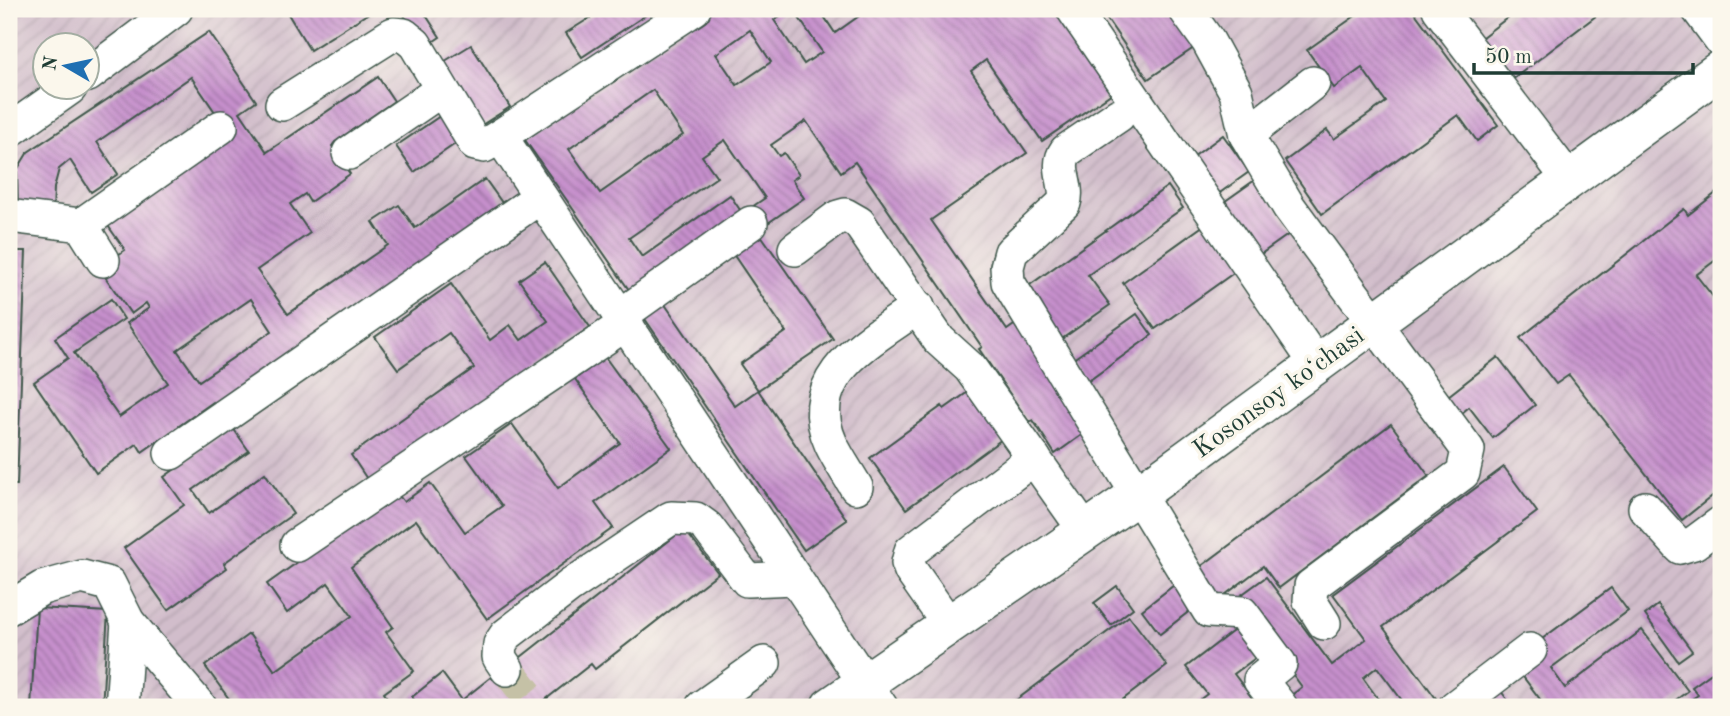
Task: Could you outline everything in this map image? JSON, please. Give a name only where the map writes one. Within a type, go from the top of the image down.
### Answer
[{"type":"main road","name":"Kosonsoy koʻchasi","points":[[830,707],[873,695],[949,625],[1139,495],[1721,69]]},
{"type":"street","points":[[102,64],[176,9]]},
{"type":"street","points":[[282,104],[393,34],[404,35],[415,44],[475,144],[484,146],[694,9]]},
{"type":"street","points":[[1073,9],[1317,365]]},
{"type":"street","points":[[1185,9],[1209,41],[1236,92],[1246,135],[1289,207],[1464,442],[1468,461],[1463,473],[1311,586],[1310,601],[1324,623]]},
{"type":"street","points":[[1439,9],[1570,181]]},
{"type":"street","points":[[1698,9],[1721,40]]},
{"type":"street","points":[[1246,135],[1313,83]]},
{"type":"street","points":[[349,153],[441,90]]},
{"type":"street","points":[[9,131],[50,102]]},
{"type":"street","points":[[1119,115],[1066,151],[1060,166],[1067,194],[1063,204],[1011,252],[1007,267],[1008,282],[1209,611],[1242,613],[1280,664],[1260,680],[1281,707]]},
{"type":"street","points":[[9,216],[80,225],[221,127]]},
{"type":"street","points":[[500,136],[873,695]]},
{"type":"street","points":[[171,453],[540,197]]},
{"type":"street","points":[[795,249],[838,217],[852,218],[939,340],[970,368],[1086,532]]},
{"type":"street","points":[[297,545],[624,319],[751,223]]},
{"type":"street","points":[[80,225],[103,260]]},
{"type":"street","points":[[856,487],[831,443],[823,419],[825,393],[836,370],[851,356],[918,307]]},
{"type":"street","points":[[949,625],[911,571],[908,563],[911,551],[1034,458]]},
{"type":"street","points":[[1645,509],[1680,547],[1694,543],[1721,523]]},
{"type":"street","points":[[507,669],[499,657],[500,644],[506,635],[570,586],[671,518],[696,519],[707,527],[747,580],[795,578]]},
{"type":"street","points":[[9,608],[42,588],[82,577],[110,584],[128,622],[200,707]]},
{"type":"street","points":[[122,707],[128,622]]},
{"type":"street","points":[[1455,707],[1530,650]]},
{"type":"street","points":[[702,707],[764,663]]},
{"type":"shaded area","points":[[9,9],[1721,9],[1721,707],[9,707]]},
{"type":"building","points":[[285,9],[375,9],[310,50]]},
{"type":"building","points":[[400,9],[422,9],[440,37],[425,47]]},
{"type":"building","points":[[594,9],[652,11],[582,57],[566,33],[593,16]]},
{"type":"building","points":[[714,9],[790,9],[774,20],[804,64],[822,52],[793,9],[819,9],[835,33],[869,9],[1051,9],[1054,13],[1058,9],[1115,91],[1042,141],[986,60],[971,71],[1027,153],[931,220],[1007,330],[1017,323],[1090,429],[1055,454],[1033,420],[1029,422],[979,349],[982,347],[855,162],[841,172],[806,121],[771,145],[779,156],[784,153],[799,175],[792,180],[804,198],[765,225],[752,207],[765,198],[725,140],[702,156],[717,177],[629,238],[642,257],[730,195],[746,219],[634,297],[525,140]],"holes":[[[750,30],[771,62],[737,85],[716,54]],[[653,90],[683,135],[600,193],[569,149]]]},
{"type":"building","points":[[1100,9],[1182,9],[1204,41],[1148,79]]},
{"type":"building","points":[[1365,9],[1412,9],[1498,125],[1477,141],[1458,115],[1322,214],[1285,161],[1327,130],[1334,139],[1386,102],[1362,68],[1334,88],[1307,50]]},
{"type":"building","points":[[1519,9],[1605,9],[1504,86],[1473,44]]},
{"type":"building","points":[[209,32],[256,101],[240,112],[267,152],[378,77],[394,101],[335,142],[332,146],[350,174],[310,202],[305,194],[290,204],[310,233],[257,270],[288,314],[388,245],[373,222],[399,205],[415,228],[485,179],[505,207],[217,407],[213,402],[142,452],[137,444],[96,473],[34,382],[68,358],[55,338],[111,299],[124,319],[74,353],[119,417],[168,383],[127,323],[149,308],[146,303],[131,314],[99,268],[125,250],[104,220],[230,134],[191,77],[97,142],[118,174],[91,192],[70,160],[59,169],[54,188],[53,211],[18,207],[17,170],[28,152]],"holes":[[[251,299],[272,331],[199,381],[177,350]]]},
{"type":"building","points":[[471,45],[510,107],[477,128],[437,66]]},
{"type":"building","points":[[443,114],[461,140],[414,172],[396,146]]},
{"type":"building","points":[[1223,135],[1249,172],[1214,197],[1189,160]]},
{"type":"building","points":[[1255,180],[1292,232],[1251,261],[1214,209]]},
{"type":"building","points":[[1168,186],[1183,208],[1088,275],[1110,305],[1056,343],[1020,292]]},
{"type":"building","points":[[1721,189],[1721,256],[1696,275],[1721,307],[1721,489],[1682,520],[1569,375],[1556,384],[1520,338],[1684,209],[1688,215]]},
{"type":"building","points":[[1214,218],[1246,264],[1155,329],[1123,283]]},
{"type":"building","points":[[761,235],[833,339],[758,390],[740,364],[786,332],[733,254]]},
{"type":"building","points":[[9,251],[26,251],[17,485],[9,485]]},
{"type":"building","points":[[545,262],[590,327],[369,482],[351,455],[474,368],[449,333],[398,369],[375,337],[451,284],[490,340],[510,325],[521,340],[548,321],[519,280]]},
{"type":"building","points":[[664,303],[735,406],[758,390],[847,520],[804,550],[643,316]]},
{"type":"building","points":[[1137,314],[1152,335],[1087,382],[1072,360]]},
{"type":"building","points":[[605,357],[671,448],[595,503],[613,528],[487,619],[416,520],[351,567],[393,627],[386,632],[414,671],[384,693],[394,707],[235,707],[205,666],[249,634],[275,671],[352,616],[328,583],[287,613],[267,584],[396,492],[404,502],[430,483],[465,532],[502,506],[466,456],[512,424],[558,488],[620,443],[575,379]]},
{"type":"building","points":[[1498,357],[1535,405],[1493,438],[1469,407],[1456,418],[1443,400]]},
{"type":"building","points":[[975,387],[1009,434],[906,509],[870,458],[942,406],[944,409]]},
{"type":"building","points":[[1391,424],[1429,476],[1279,588],[1263,566],[1213,604],[1191,574]]},
{"type":"building","points":[[233,428],[249,451],[193,490],[209,513],[265,473],[293,514],[224,563],[227,568],[168,610],[124,548],[184,505],[164,477]]},
{"type":"building","points":[[1504,467],[1537,512],[1383,627],[1438,701],[1430,707],[1407,707],[1377,667],[1363,678],[1384,707],[1296,707],[1289,697],[1302,687],[1237,598],[1266,577],[1332,665],[1366,639],[1333,594]]},
{"type":"building","points":[[684,529],[718,573],[595,669],[591,664],[536,707],[420,707],[412,697],[442,673],[462,700],[491,677],[493,679]]},
{"type":"building","points":[[1178,582],[1196,606],[1160,634],[1142,610]]},
{"type":"building","points":[[1117,586],[1133,608],[1111,625],[1094,603]]},
{"type":"building","points":[[1611,588],[1628,611],[1551,668],[1565,688],[1642,630],[1688,691],[1666,707],[1546,707],[1521,674],[1534,645]]},
{"type":"building","points":[[1658,605],[1692,651],[1678,661],[1645,615]]},
{"type":"building","points":[[37,608],[108,612],[102,707],[31,707]]},
{"type":"building","points":[[1129,616],[1167,666],[1113,707],[1007,707]]},
{"type":"building","points":[[1245,622],[1266,650],[1234,674],[1259,707],[1190,707],[1207,694],[1186,667]]},
{"type":"building","points":[[1713,672],[1721,684],[1721,707],[1698,707],[1692,699],[1698,695],[1692,687]]},
{"type":"building","points":[[1500,690],[1513,707],[1477,707]]},
{"type":"tunnel","points":[[507,669],[537,707]]}]
